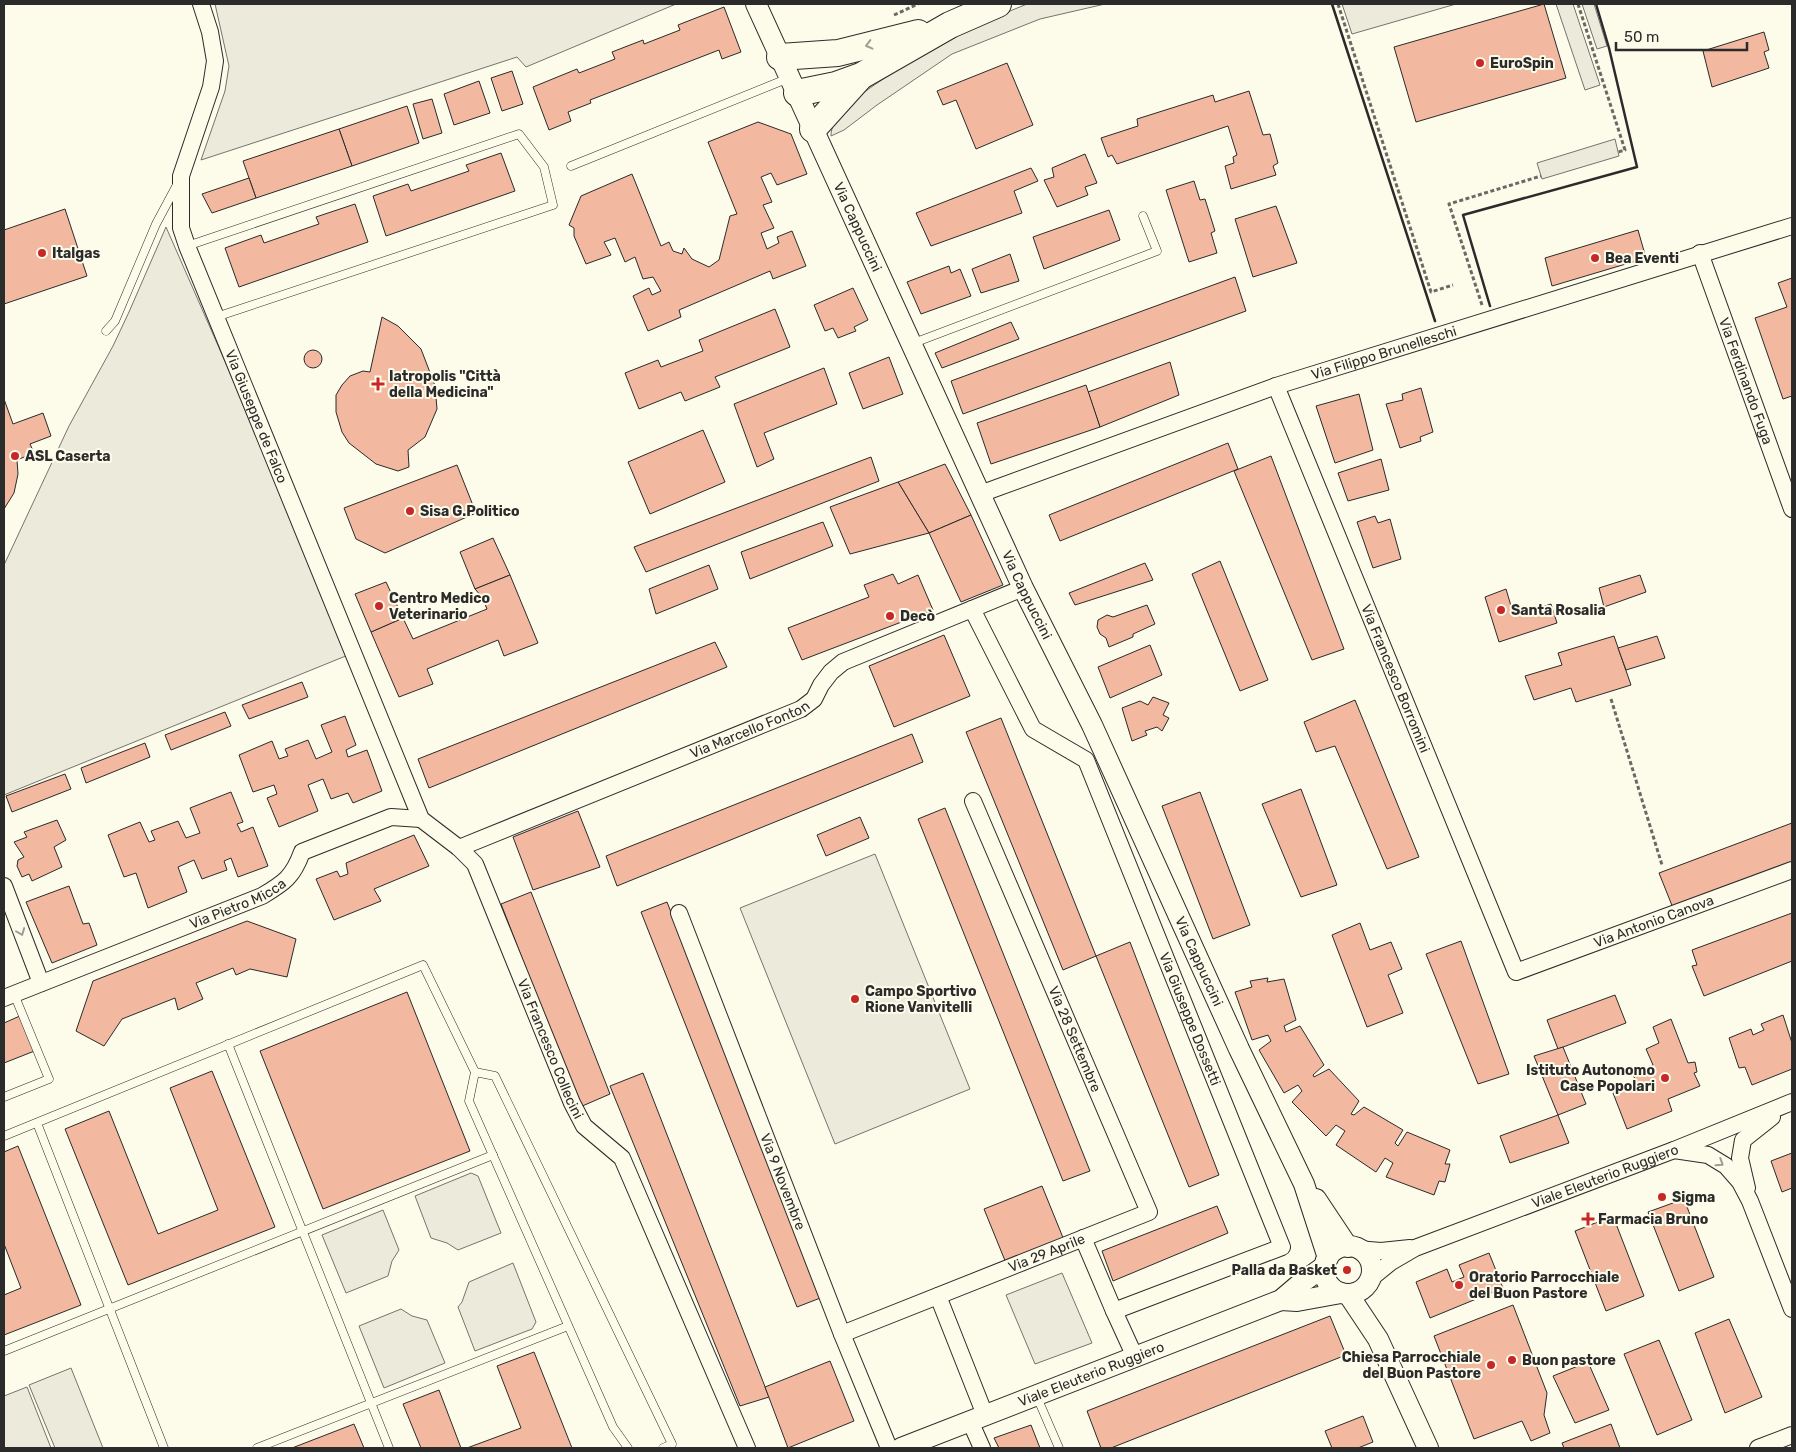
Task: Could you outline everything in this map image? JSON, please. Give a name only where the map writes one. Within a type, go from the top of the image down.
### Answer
[{"type":"highway","points":[[789,76],[836,86],[861,76],[950,25],[998,4]]},
{"type":"highway","points":[[789,76],[838,53],[950,25]]},
{"type":"highway","points":[[813,129],[861,76]]},
{"type":"street","name":"Via Giuseppe de Falco","points":[[201,4],[210,32],[215,61],[212,87],[181,176],[182,228],[187,246],[421,819]]},
{"type":"street","name":"Via Cappuccini","points":[[756,4],[1023,588],[1092,725],[1239,1049],[1304,1184],[1326,1262]]},
{"type":"street","name":"Via Filippo Brunelleschi","points":[[980,494],[1276,386],[1792,226]]},
{"type":"street","name":"Via Ferdinando Fuga","points":[[1700,253],[1792,509]]},
{"type":"street","name":"Via Francesco Borromini","points":[[1276,386],[1516,972]]},
{"type":"street","name":"Via Marcello Fonton","points":[[459,848],[801,709],[814,698],[830,672],[843,662],[1023,588]]},
{"type":"street","name":"Via Giuseppe Dossetti","points":[[972,609],[1032,729],[1086,760],[1282,1247],[1114,1311]]},
{"type":"street","name":"Via 28 Settembre","points":[[973,801],[1149,1212],[1083,1238]]},
{"type":"street","name":"Via Pietro Micca","points":[[9,996],[262,896],[282,884],[296,869],[302,852],[391,817],[421,819]]},
{"type":"street","name":"Via Francesco Collecini","points":[[421,819],[459,848],[475,864],[572,1103],[584,1126],[622,1158],[747,1448]]},
{"type":"street","name":"Via Antonio Canova","points":[[1516,972],[1792,870]]},
{"type":"street","points":[[4,886],[8,911],[41,983]]},
{"type":"street","name":"Via 9 Novembre","points":[[679,912],[842,1334],[889,1448]]},
{"type":"street","points":[[1750,1201],[1740,1158],[1743,1140],[1789,1103]]},
{"type":"street","name":"Viale Eleuterio Ruggiero","points":[[1369,1282],[1390,1262],[1414,1248],[1674,1150],[1789,1103]]},
{"type":"street","points":[[1674,1150],[1708,1155],[1726,1166],[1740,1182],[1750,1201],[1792,1309]]},
{"type":"street","name":"Via Cappuccini","points":[[1304,1184],[1353,1248]]},
{"type":"street","name":"Via 29 Aprile","points":[[842,1334],[1083,1238],[1114,1311]]},
{"type":"street","points":[[1378,1339],[1369,1282],[1372,1272],[1368,1258],[1353,1248],[1340,1248],[1333,1252],[1326,1262],[1326,1280],[1330,1285],[1344,1293],[1378,1339],[1428,1448]]},
{"type":"street","name":"Viale Eleuterio Ruggiero","points":[[1353,1248],[1380,1251],[1414,1248]]},
{"type":"street","name":"Viale Eleuterio Ruggiero","points":[[901,1448],[1281,1300],[1326,1262]]},
{"type":"street","points":[[1344,1293],[1355,1293],[1369,1282]]},
{"type":"street","name":"Viale Eleuterio Ruggiero","points":[[1281,1300],[1297,1300],[1344,1293]]},
{"type":"street","points":[[938,1296],[978,1418],[982,1448]]},
{"type":"street","points":[[1114,1311],[1134,1357]]},
{"type":"street","points":[[1774,1442],[1792,1428]]},
{"type":"street","points":[[1758,1448],[1792,1435]]},
{"type":"lane","points":[[571,166],[789,76]]},
{"type":"lane","points":[[187,246],[519,134],[544,167],[553,205],[216,317]]},
{"type":"lane","points":[[106,331],[115,321],[156,224],[181,176]]},
{"type":"lane","points":[[911,344],[1157,251],[1144,216]]},
{"type":"lane","points":[[4,1136],[423,965],[475,1072],[469,1101],[613,1427],[628,1448]]},
{"type":"lane","points":[[4,1097],[48,1079],[9,996]]},
{"type":"lane","points":[[228,1044],[389,1448]]},
{"type":"lane","points":[[475,1072],[495,1076],[673,1446],[663,1448]]},
{"type":"lane","points":[[37,1123],[164,1448]]},
{"type":"lane","points":[[4,1351],[493,1155]]},
{"type":"lane","points":[[257,1448],[568,1326]]},
{"type":"lane","points":[[1036,1395],[1059,1448]]},
{"type":"path","points":[[1338,4],[1430,292],[1454,285]]},
{"type":"path","points":[[1578,4],[1625,150],[1618,152]]},
{"type":"path","points":[[1486,320],[1450,204],[1541,176]]},
{"type":"path","points":[[1611,699],[1662,865]]},
{"type":"shaded area","points":[[215,4],[676,4],[526,67],[517,57],[201,160],[225,91],[229,66]]},
{"type":"shaded area","points":[[1027,4],[1105,4],[1040,19],[952,54],[844,130],[831,136],[834,123],[844,110],[875,84],[940,46],[939,43]]},
{"type":"shaded area","points":[[1342,4],[1456,4],[1352,34]]},
{"type":"shaded area","points":[[1556,4],[1573,4],[1600,85],[1585,90]]},
{"type":"shaded area","points":[[1582,4],[1594,4],[1607,46],[1597,49]]},
{"type":"shaded area","points":[[1615,139],[1619,156],[1542,179],[1537,163]]},
{"type":"shaded area","points":[[166,227],[353,653],[4,795],[4,565],[69,426],[113,346]]},
{"type":"shaded area","name":"Campo Sportivo Rione Vanvitelli","points":[[875,854],[970,1089],[835,1144],[740,908]]},
{"type":"shaded area","points":[[471,1173],[478,1176],[501,1233],[458,1250],[447,1243],[431,1238],[415,1196]]},
{"type":"shaded area","points":[[383,1210],[399,1250],[392,1261],[388,1276],[346,1293],[322,1235]]},
{"type":"shaded area","points":[[513,1263],[536,1322],[532,1329],[475,1351],[458,1307],[462,1302],[469,1282]]},
{"type":"shaded area","points":[[1062,1273],[1092,1343],[1035,1364],[1006,1295]]},
{"type":"shaded area","points":[[401,1309],[412,1316],[427,1320],[445,1363],[384,1388],[359,1326]]},
{"type":"shaded area","points":[[71,1368],[103,1448],[55,1448],[29,1385]]},
{"type":"shaded area","points":[[27,1387],[51,1448],[4,1448],[4,1396]]},
{"type":"building","name":"EuroSpin","points":[[1544,4],[1566,78],[1416,122],[1394,47]]},
{"type":"building","points":[[724,7],[741,52],[722,59],[719,50],[590,100],[591,103],[568,112],[571,121],[549,130],[533,87],[577,69],[579,73],[615,59],[612,52],[643,40],[644,44],[680,30],[678,25]]},
{"type":"building","points":[[1764,32],[1769,50],[1764,52],[1769,68],[1712,87],[1703,51]]},
{"type":"building","points":[[1007,63],[1033,125],[976,149],[956,100],[943,105],[937,91]]},
{"type":"building","points":[[512,71],[523,104],[502,111],[491,78]]},
{"type":"building","points":[[479,81],[490,113],[454,125],[444,94]]},
{"type":"building","points":[[1249,91],[1263,135],[1270,134],[1278,163],[1273,166],[1276,175],[1231,189],[1225,166],[1234,163],[1233,157],[1237,155],[1228,126],[1117,164],[1112,155],[1108,157],[1101,138],[1138,126],[1137,119],[1213,95],[1215,102]]},
{"type":"building","points":[[432,99],[442,133],[423,139],[413,104]]},
{"type":"building","points":[[407,106],[419,143],[352,166],[339,129]]},
{"type":"building","points":[[758,122],[791,134],[807,174],[777,185],[771,173],[761,177],[772,202],[763,205],[774,228],[761,233],[767,249],[779,243],[777,237],[792,231],[806,266],[773,279],[770,271],[679,310],[681,317],[648,331],[633,296],[649,288],[652,295],[661,291],[653,277],[643,279],[635,257],[625,262],[615,238],[604,242],[611,255],[586,264],[574,236],[574,228],[569,225],[581,196],[632,174],[661,246],[669,242],[673,251],[682,254],[684,248],[692,259],[709,267],[719,260],[730,216],[737,214],[708,142]]},
{"type":"building","points":[[339,129],[352,166],[256,198],[243,161]]},
{"type":"building","points":[[501,153],[515,191],[386,236],[373,196],[408,184],[411,191],[469,171],[466,165]]},
{"type":"building","points":[[1085,154],[1097,183],[1085,187],[1088,195],[1057,207],[1044,180],[1054,177],[1052,168]]},
{"type":"building","points":[[1031,168],[1038,181],[1014,191],[1022,213],[931,246],[916,213]]},
{"type":"building","points":[[249,178],[256,198],[212,213],[202,194]]},
{"type":"building","points":[[1194,181],[1200,200],[1205,199],[1215,231],[1211,233],[1217,253],[1189,262],[1166,190]]},
{"type":"building","points":[[355,204],[368,242],[239,287],[225,248],[261,235],[264,243],[319,224],[316,217]]},
{"type":"building","points":[[1276,206],[1297,263],[1253,277],[1235,219]]},
{"type":"building","name":"Italgas","points":[[65,209],[87,276],[4,304],[4,230]]},
{"type":"building","points":[[1109,210],[1120,240],[1044,269],[1033,237]]},
{"type":"building","name":"Bea Eventi","points":[[1638,230],[1646,258],[1552,286],[1545,258]]},
{"type":"building","points":[[1010,254],[1019,281],[981,293],[972,269]]},
{"type":"building","points":[[949,266],[951,273],[960,269],[971,296],[921,314],[907,282]]},
{"type":"building","points":[[1235,277],[1246,311],[963,414],[951,381]]},
{"type":"building","points":[[1792,278],[1792,396],[1783,399],[1755,318],[1787,307],[1778,283]]},
{"type":"building","points":[[853,288],[868,320],[854,327],[856,331],[838,338],[833,328],[825,331],[814,305]]},
{"type":"building","points":[[775,309],[790,347],[715,377],[720,387],[685,401],[681,392],[639,409],[625,373],[658,360],[661,367],[703,351],[699,340]]},
{"type":"building","points":[[382,317],[398,326],[421,349],[434,383],[436,397],[437,409],[425,437],[408,450],[409,467],[398,471],[376,464],[349,443],[342,432],[336,412],[336,395],[342,385],[350,376],[363,371],[370,372]]},
{"type":"building","points":[[1011,322],[1019,339],[942,368],[935,353]]},
{"type":"building","points":[[309,350],[317,350],[322,355],[320,366],[309,368],[304,363],[304,355]]},
{"type":"building","points":[[889,357],[903,394],[863,409],[849,373]]},
{"type":"building","points":[[1170,362],[1179,395],[1100,427],[1088,392]]},
{"type":"building","points":[[824,368],[837,404],[764,433],[774,459],[757,467],[734,404]]},
{"type":"building","points":[[1086,385],[1100,427],[991,464],[977,423]]},
{"type":"building","points":[[1421,388],[1433,432],[1420,437],[1421,441],[1400,448],[1386,404],[1403,400],[1402,394]]},
{"type":"building","points":[[1359,394],[1373,450],[1335,463],[1316,406]]},
{"type":"building","name":"ASL Caserta","points":[[4,399],[13,424],[43,413],[51,436],[30,444],[34,453],[17,460],[18,474],[14,493],[4,509]]},
{"type":"building","points":[[703,430],[725,482],[650,514],[628,462]]},
{"type":"building","points":[[1228,443],[1238,469],[1060,541],[1049,515]]},
{"type":"building","points":[[1271,456],[1344,649],[1312,660],[1234,471]]},
{"type":"building","points":[[871,457],[879,481],[646,572],[634,547]]},
{"type":"building","points":[[1381,459],[1389,490],[1348,501],[1338,473]]},
{"type":"building","points":[[945,464],[971,515],[929,533],[898,482]]},
{"type":"building","name":"Sisa G.Politico","points":[[457,465],[476,513],[385,553],[356,539],[344,508]]},
{"type":"building","points":[[898,482],[929,533],[850,554],[830,507]]},
{"type":"building","points":[[971,515],[1003,585],[961,602],[929,533]]},
{"type":"building","points":[[1375,516],[1378,523],[1390,519],[1401,559],[1373,568],[1357,522]]},
{"type":"building","points":[[823,522],[833,546],[750,579],[741,552]]},
{"type":"building","points":[[493,538],[510,575],[475,589],[460,552]]},
{"type":"building","points":[[1220,561],[1268,680],[1240,691],[1192,574]]},
{"type":"building","points":[[1145,563],[1153,580],[1075,605],[1069,593]]},
{"type":"building","points":[[709,565],[718,589],[656,614],[649,589]]},
{"type":"building","points":[[893,574],[898,584],[918,575],[933,610],[802,660],[788,628],[869,597],[864,585]]},
{"type":"building","points":[[510,575],[538,643],[504,656],[498,640],[427,669],[433,684],[399,697],[371,632],[403,618],[413,639],[487,609],[482,597],[475,589]]},
{"type":"building","points":[[1640,575],[1646,592],[1604,607],[1599,588]]},
{"type":"building","name":"Centro Medico Veterinario","points":[[386,582],[403,618],[371,632],[355,594]]},
{"type":"building","name":"Santa Rosalia","points":[[1506,589],[1514,616],[1551,604],[1557,623],[1499,642],[1485,597]]},
{"type":"building","points":[[1147,605],[1155,624],[1133,634],[1133,637],[1109,647],[1106,638],[1100,634],[1097,627],[1098,620],[1107,615],[1113,617]]},
{"type":"building","points":[[944,635],[970,696],[894,727],[869,666]]},
{"type":"building","points":[[1614,636],[1631,685],[1576,702],[1571,688],[1534,700],[1525,676],[1562,665],[1558,653]]},
{"type":"building","points":[[1657,636],[1665,658],[1626,670],[1618,648]]},
{"type":"building","points":[[715,642],[727,667],[429,788],[418,759]]},
{"type":"building","points":[[1150,645],[1162,675],[1110,698],[1098,667]]},
{"type":"building","points":[[302,682],[308,697],[249,719],[242,705]]},
{"type":"building","points":[[1153,697],[1169,703],[1163,715],[1169,718],[1162,731],[1157,727],[1145,731],[1147,735],[1132,741],[1122,708],[1140,701],[1148,705]]},
{"type":"building","points":[[1355,700],[1419,857],[1387,869],[1335,746],[1316,752],[1304,722]]},
{"type":"building","points":[[225,712],[231,726],[171,750],[165,735]]},
{"type":"building","points":[[345,716],[356,745],[346,750],[348,757],[367,750],[382,791],[353,803],[348,793],[331,799],[323,779],[308,785],[318,811],[279,827],[267,798],[277,794],[274,785],[253,792],[239,755],[272,741],[279,759],[288,756],[285,749],[308,740],[316,759],[332,752],[321,725]]},
{"type":"building","points":[[1001,718],[1096,956],[1063,970],[966,732]]},
{"type":"building","points":[[912,734],[923,762],[617,886],[606,856]]},
{"type":"building","points":[[145,743],[150,757],[86,783],[81,768]]},
{"type":"building","points":[[65,774],[71,789],[12,812],[6,796]]},
{"type":"building","points":[[1301,789],[1337,885],[1301,897],[1262,804]]},
{"type":"building","points":[[231,792],[243,822],[237,824],[241,832],[253,827],[268,866],[238,877],[231,858],[224,861],[227,870],[202,879],[194,860],[178,867],[187,892],[148,908],[136,873],[124,877],[108,835],[140,822],[149,842],[155,840],[151,831],[178,821],[186,838],[200,833],[190,808]]},
{"type":"building","points":[[1200,792],[1250,925],[1213,939],[1162,806]]},
{"type":"building","points":[[945,808],[1090,1171],[1063,1181],[918,819]]},
{"type":"building","points":[[578,811],[600,867],[533,890],[513,837]]},
{"type":"building","points":[[860,817],[869,838],[826,856],[817,835]]},
{"type":"building","points":[[57,820],[66,840],[54,847],[62,867],[32,881],[29,874],[22,877],[17,866],[18,860],[24,857],[14,842],[27,837],[24,832]]},
{"type":"building","points":[[1792,823],[1792,870],[1675,913],[1659,873]]},
{"type":"building","points":[[414,835],[429,866],[374,889],[381,901],[334,920],[316,879],[337,871],[340,877],[348,874],[346,863]]},
{"type":"building","points":[[69,886],[83,924],[89,923],[97,945],[52,963],[26,902]]},
{"type":"building","points":[[531,892],[610,1094],[580,1107],[501,904]]},
{"type":"building","points":[[667,902],[823,1297],[797,1307],[641,912]]},
{"type":"building","points":[[1792,913],[1792,961],[1704,996],[1692,966],[1697,965],[1692,950]]},
{"type":"building","points":[[247,921],[296,939],[287,977],[250,969],[236,975],[233,968],[196,983],[203,999],[178,1010],[175,998],[122,1019],[104,1046],[76,1031],[93,981]]},
{"type":"building","points":[[1360,923],[1370,950],[1391,942],[1402,969],[1388,975],[1403,1013],[1367,1027],[1332,935]]},
{"type":"building","points":[[1461,941],[1509,1074],[1478,1084],[1426,954]]},
{"type":"building","points":[[1130,942],[1219,1175],[1189,1187],[1096,956]]},
{"type":"building","points":[[1268,978],[1267,982],[1284,979],[1296,1020],[1284,1026],[1286,1032],[1300,1026],[1324,1065],[1313,1075],[1314,1077],[1329,1069],[1359,1101],[1351,1114],[1354,1115],[1364,1107],[1403,1130],[1395,1143],[1398,1146],[1407,1132],[1450,1150],[1445,1164],[1450,1164],[1445,1182],[1439,1181],[1434,1195],[1386,1177],[1393,1163],[1385,1158],[1376,1172],[1336,1145],[1345,1131],[1336,1125],[1326,1136],[1292,1102],[1302,1091],[1298,1085],[1284,1093],[1259,1050],[1271,1041],[1268,1035],[1252,1040],[1235,992],[1252,987],[1250,981]]},
{"type":"building","points":[[407,992],[470,1151],[323,1209],[260,1051]]},
{"type":"building","points":[[1615,995],[1626,1023],[1558,1049],[1547,1020]]},
{"type":"building","points":[[22,1015],[37,1050],[4,1063],[4,1023]]},
{"type":"building","points":[[1783,1015],[1792,1043],[1792,1069],[1752,1085],[1745,1067],[1739,1068],[1729,1038],[1751,1029],[1753,1035],[1764,1030],[1761,1024]]},
{"type":"building","name":"Istituto Autonomo Case Popolari","points":[[1671,1019],[1688,1063],[1695,1062],[1697,1072],[1694,1073],[1700,1086],[1668,1099],[1672,1111],[1627,1129],[1613,1093],[1637,1083],[1632,1073],[1653,1065],[1646,1049],[1659,1043],[1653,1027]]},
{"type":"building","points":[[1563,1047],[1586,1104],[1558,1115],[1534,1056]]},
{"type":"building","points":[[212,1071],[275,1227],[128,1285],[65,1129],[109,1111],[158,1234],[218,1210],[170,1088]]},
{"type":"building","points":[[643,1073],[769,1397],[740,1406],[610,1086]]},
{"type":"building","points":[[1558,1115],[1569,1143],[1510,1163],[1500,1136]]},
{"type":"building","points":[[18,1146],[81,1305],[4,1335],[4,1295],[21,1288],[4,1244],[4,1152]]},
{"type":"building","points":[[1792,1153],[1792,1188],[1782,1192],[1771,1161]]},
{"type":"building","points":[[1042,1186],[1066,1245],[1008,1268],[984,1209]]},
{"type":"building","points":[[1684,1199],[1714,1277],[1679,1291],[1648,1212]]},
{"type":"building","points":[[1217,1206],[1228,1233],[1113,1281],[1102,1251]]},
{"type":"building","points":[[1613,1216],[1644,1296],[1606,1311],[1575,1231]]},
{"type":"building","name":"Oratorio Parrocchiale del Buon Pastore","points":[[1489,1253],[1503,1288],[1430,1318],[1416,1282],[1447,1269],[1452,1282],[1464,1277],[1459,1265]]},
{"type":"building","name":"Chiesa Parrocchiale del Buon Pastore","points":[[1513,1305],[1547,1393],[1544,1415],[1550,1433],[1531,1441],[1522,1421],[1474,1439],[1434,1336]]},
{"type":"building","points":[[1330,1316],[1346,1355],[1111,1448],[1101,1448],[1087,1411]]},
{"type":"building","points":[[1729,1319],[1762,1397],[1725,1413],[1695,1333]]},
{"type":"building","points":[[1659,1340],[1692,1420],[1657,1435],[1624,1354]]},
{"type":"building","points":[[534,1352],[572,1448],[467,1448],[521,1428],[497,1366]]},
{"type":"building","points":[[830,1361],[854,1421],[788,1448],[765,1387]]},
{"type":"building","points":[[1588,1362],[1609,1410],[1575,1423],[1553,1376]]},
{"type":"building","points":[[439,1390],[461,1448],[421,1448],[403,1404]]},
{"type":"building","points":[[1363,1416],[1373,1442],[1358,1448],[1332,1448],[1325,1431]]},
{"type":"building","points":[[354,1424],[364,1448],[292,1448]]},
{"type":"building","points":[[1611,1424],[1620,1448],[1564,1448],[1562,1443]]},
{"type":"building","points":[[1031,1425],[1040,1448],[999,1448],[994,1438]]},
{"type":"wall","points":[[1332,4],[1435,321]]},
{"type":"wall","points":[[1490,306],[1463,215],[1637,167],[1609,48],[1596,4]]},
{"type":"place","name":"EuroSpin","points":[[1480,63]]},
{"type":"place","name":"Italgas","points":[[42,253]]},
{"type":"place","name":"Bea Eventi","points":[[1595,258]]},
{"type":"place","name":"Iatropolis \"Città della Medicina\"","points":[[378,384]]},
{"type":"place","name":"ASL Caserta","points":[[15,456]]},
{"type":"place","name":"Sisa G.Politico","points":[[410,511]]},
{"type":"place","name":"Centro Medico Veterinario","points":[[379,606]]},
{"type":"place","name":"Santa Rosalia","points":[[1501,610]]},
{"type":"place","name":"Decò","points":[[890,616]]},
{"type":"place","name":"Campo Sportivo Rione Vanvitelli","points":[[855,999]]},
{"type":"place","name":"Istituto Autonomo Case Popolari","points":[[1665,1078]]},
{"type":"place","name":"Sigma","points":[[1662,1197]]},
{"type":"place","name":"Farmacia Bruno","points":[[1588,1219]]},
{"type":"place","name":"Palla da Basket","points":[[1347,1270]]},
{"type":"place","name":"Oratorio Parrocchiale del Buon Pastore","points":[[1459,1285]]},
{"type":"place","name":"Buon pastore","points":[[1512,1360]]},
{"type":"place","name":"Chiesa Parrocchiale del Buon Pastore","points":[[1491,1365]]}]
